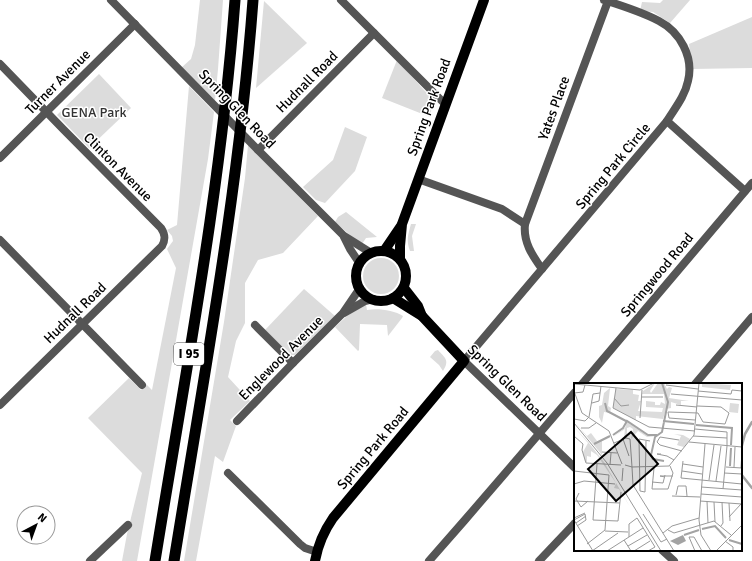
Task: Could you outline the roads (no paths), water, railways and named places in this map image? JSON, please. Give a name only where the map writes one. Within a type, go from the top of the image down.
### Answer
[{"type":"highway","name":"I 95","points":[[155,561],[206,252],[220,147],[235,0]]},
{"type":"highway","name":"I 95","points":[[174,561],[224,259],[244,103],[253,0]]},
{"type":"main road","name":"Spring Park Road","points":[[384,251],[402,224],[484,0]]},
{"type":"main road","name":"Spring Park Road","points":[[400,260],[402,224]]},
{"type":"main road","points":[[384,251],[393,254],[400,260],[405,268],[406,283],[399,294],[393,298],[385,301],[373,300],[365,295],[360,288],[357,273],[364,258],[371,254],[384,251]]},
{"type":"main road","name":"Spring Glen Road","points":[[404,288],[418,306],[422,316]]},
{"type":"main road","name":"Spring Glen Road","points":[[393,298],[422,316],[464,361]]},
{"type":"main road","name":"Spring Park Road","points":[[316,557],[326,529],[333,518],[464,361]]},
{"type":"street","name":"Spring Glen Road","points":[[111,0],[344,236],[371,254]]},
{"type":"street","points":[[341,0],[445,104]]},
{"type":"street","name":"Spring Park Circle","points":[[464,361],[667,121],[682,98],[689,80],[690,70],[685,49],[681,41],[668,27],[660,22],[606,1]]},
{"type":"street","name":"Yates Place","points":[[525,224],[606,1]]},
{"type":"street","name":"Turner Avenue","points":[[0,158],[135,24]]},
{"type":"street","name":"Hudnall Road","points":[[258,150],[374,33]]},
{"type":"street","name":"Clinton Avenue","points":[[0,64],[161,228],[165,238]]},
{"type":"street","points":[[667,121],[745,191]]},
{"type":"street","points":[[418,179],[502,209],[525,224],[526,242],[542,269]]},
{"type":"street","name":"Springwood Road","points":[[583,383],[752,183]]},
{"type":"street","name":"Spring Glen Road","points":[[344,236],[350,249],[360,264]]},
{"type":"street","name":"Hudnall Road","points":[[0,404],[162,246],[165,238]]},
{"type":"street","points":[[0,240],[83,323],[142,385]]},
{"type":"street","name":"Englewood Avenue","points":[[237,421],[343,313],[360,288]]},
{"type":"street","name":"Englewood Avenue","points":[[343,313],[365,301],[373,300]]},
{"type":"street","points":[[696,383],[752,317]]},
{"type":"street","points":[[255,325],[293,363]]},
{"type":"street","name":"Spring Glen Road","points":[[464,361],[574,467]]},
{"type":"street","points":[[429,561],[574,393]]},
{"type":"street","points":[[228,473],[300,544],[316,557]]},
{"type":"street","points":[[539,561],[574,524]]},
{"type":"street","points":[[90,561],[128,526]]},
{"type":"street","points":[[663,551],[674,561]]},
{"type":"waterway","points":[[742,445],[745,434],[752,422]]},
{"type":"waterway","points":[[742,475],[752,488]]},
{"type":"park label","name":"GENA Park","points":[[94,112]]}]
